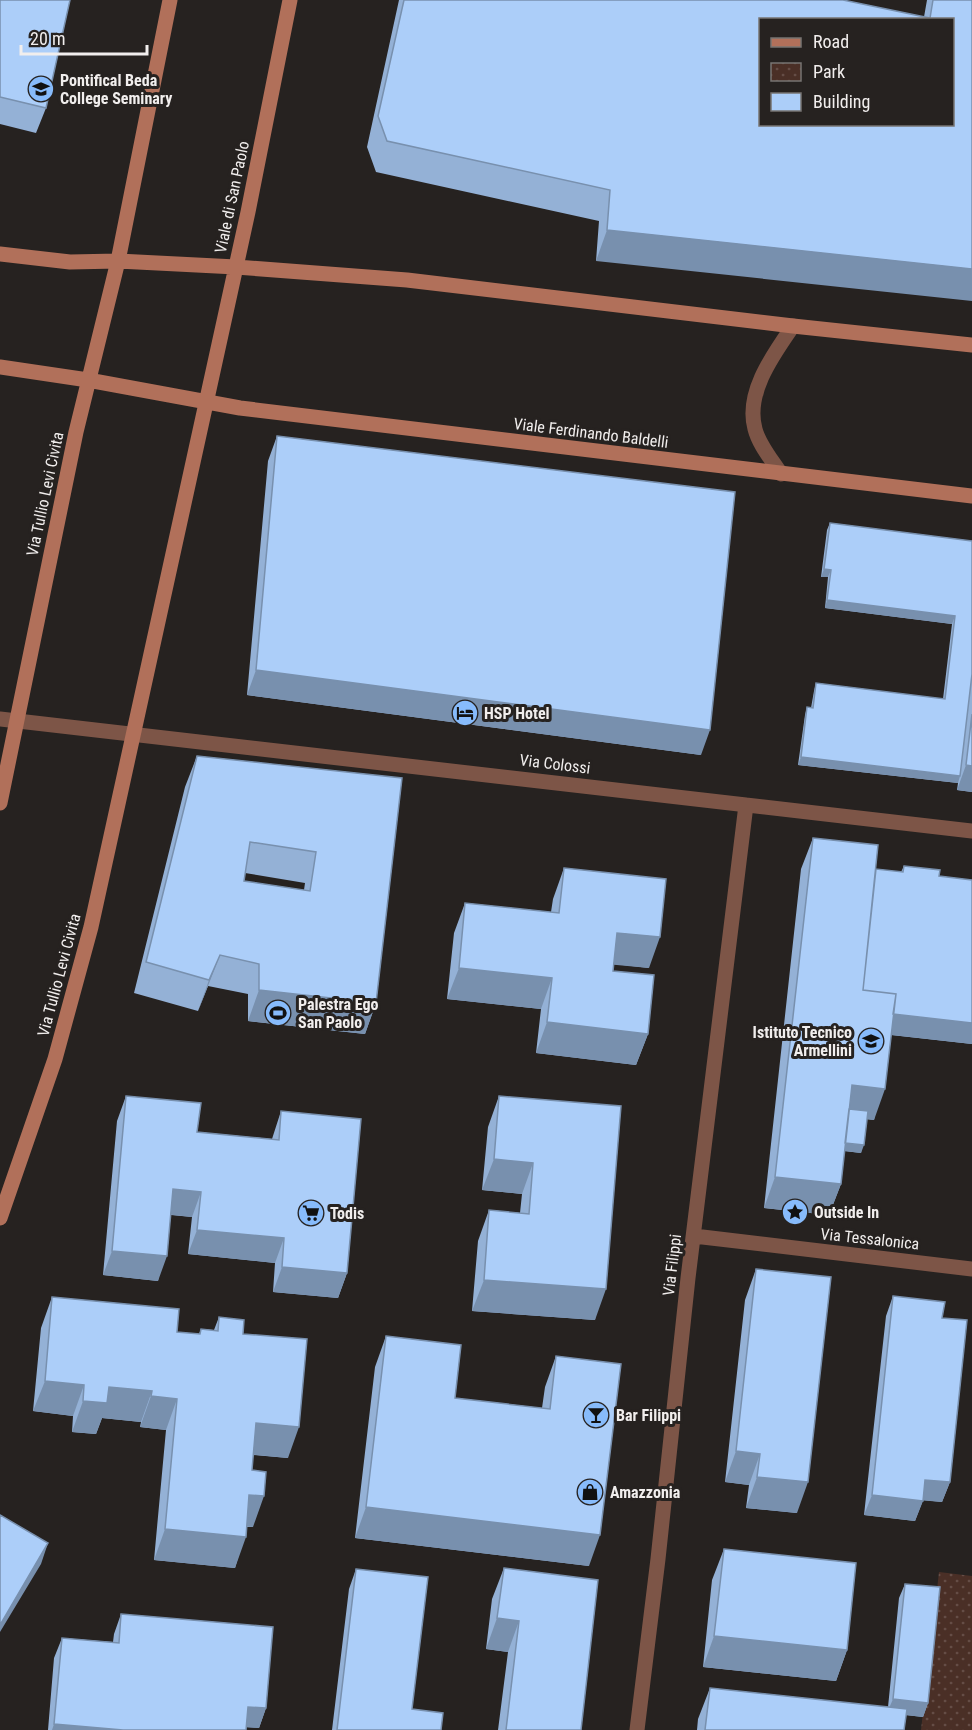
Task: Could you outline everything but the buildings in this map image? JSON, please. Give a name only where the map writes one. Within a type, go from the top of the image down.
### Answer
[{"type":"street","points":[[88,380],[118,261],[170,0]]},
{"type":"street","name":"Viale di San Paolo","points":[[205,402],[269,112],[290,0]]},
{"type":"street","points":[[0,254],[70,262],[118,261],[236,267],[407,280],[793,327],[972,345]]},
{"type":"street","points":[[781,474],[755,430],[752,409],[759,386],[773,355],[793,327]]},
{"type":"street","name":"Viale Ferdinando Baldelli","points":[[0,368],[88,380],[240,408],[972,496]]},
{"type":"street","name":"Via Tullio Levi Civita","points":[[0,803],[88,380]]},
{"type":"street","name":"Via Tullio Levi Civita","points":[[0,1218],[68,1016],[92,927],[205,402]]},
{"type":"street","points":[[0,718],[133,735]]},
{"type":"street","name":"Via Colossi","points":[[133,735],[972,831]]},
{"type":"street","name":"Via Filippi","points":[[637,1730],[747,804]]},
{"type":"street","name":"Via Tessalonica","points":[[694,1236],[972,1269]]},
{"type":"green space","points":[[939,1572],[972,1576],[972,1730],[921,1730]]},
{"type":"place","name":"Pontifical Beda College Seminary","points":[[41,89]]},
{"type":"place","name":"HSP Hotel","points":[[465,713]]},
{"type":"place","name":"Palestra Ego San Paolo","points":[[278,1013]]},
{"type":"place","name":"Istituto Tecnico Armellini","points":[[871,1041]]},
{"type":"place","name":"Outside In","points":[[795,1212]]},
{"type":"place","name":"Todis","points":[[311,1213]]},
{"type":"place","name":"Bar Filippi","points":[[596,1415]]},
{"type":"place","name":"Amazzonia","points":[[590,1492]]}]
